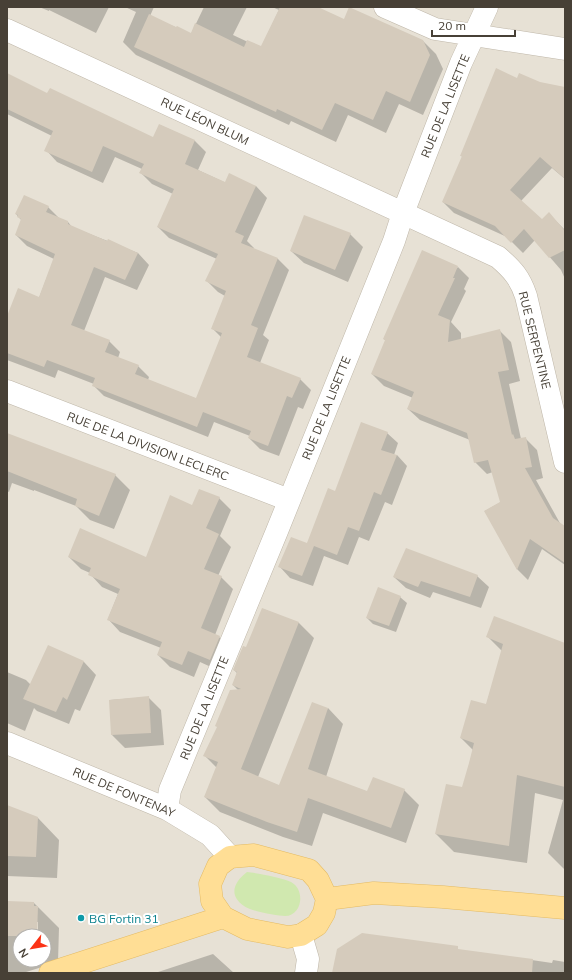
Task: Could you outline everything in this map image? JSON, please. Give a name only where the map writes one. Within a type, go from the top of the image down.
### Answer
[{"type":"main road","points":[[50,973],[216,919],[247,928],[288,937],[301,935],[317,925],[324,913],[327,899],[318,880],[309,870],[254,855],[230,857],[218,866],[210,884],[216,919]]},
{"type":"main road","points":[[327,899],[374,893],[443,897],[565,908]]},
{"type":"street","points":[[385,7],[435,29],[565,49]]},
{"type":"street","name":"RUE DE LA LISETTE","points":[[167,809],[170,790],[394,241],[403,213],[461,63],[487,7]]},
{"type":"street","name":"RUE LÉON BLUM","points":[[7,30],[403,213]]},
{"type":"street","name":"RUE SERPENTINE","points":[[403,213],[498,257],[511,268],[521,282],[526,296],[565,462]]},
{"type":"street","name":"RUE DE LA DIVISION LECLERC","points":[[7,392],[289,500]]},
{"type":"street","name":"RUE DE FONTENAY","points":[[7,743],[167,809],[210,835],[230,857]]},
{"type":"street","points":[[301,935],[308,959],[306,973]]},
{"type":"shaded area","points":[[7,7],[565,7],[565,973],[7,973]]},
{"type":"green space","points":[[247,872],[282,879],[291,882],[296,886],[299,891],[300,902],[295,912],[291,915],[281,916],[247,908],[239,902],[234,893],[236,884]]},
{"type":"building","points":[[280,7],[318,7],[344,19],[349,7],[423,40],[430,55],[410,102],[386,91],[373,120],[335,103],[322,130],[277,109],[276,112],[134,47],[149,14],[191,33],[195,23],[244,47],[247,40],[261,46]]},
{"type":"building","points":[[496,68],[517,78],[519,73],[540,82],[565,87],[565,179],[540,157],[510,190],[542,219],[549,212],[565,231],[565,250],[549,258],[524,229],[511,243],[495,226],[442,202],[462,156],[460,156]]},
{"type":"building","points":[[7,73],[47,93],[50,88],[153,137],[159,124],[195,140],[185,164],[225,182],[229,173],[256,186],[235,232],[244,236],[241,243],[278,258],[251,325],[258,328],[247,357],[301,378],[292,398],[287,396],[268,446],[248,438],[251,431],[203,412],[197,427],[92,386],[95,378],[47,360],[44,367],[7,353],[7,316],[18,288],[39,297],[55,254],[15,235],[21,219],[15,214],[24,195],[49,206],[46,212],[68,221],[68,224],[107,241],[108,239],[138,253],[125,280],[94,267],[71,325],[110,340],[105,352],[139,365],[135,374],[196,398],[222,333],[211,329],[226,291],[205,281],[218,254],[157,227],[174,189],[139,173],[144,164],[103,146],[92,172],[44,151],[53,131],[7,109]]},
{"type":"building","points":[[304,215],[351,233],[335,270],[290,251]]},
{"type":"building","points":[[422,250],[458,266],[453,278],[455,278],[438,315],[450,320],[448,342],[500,329],[509,370],[498,372],[512,435],[513,434],[515,439],[526,437],[532,467],[525,468],[553,518],[565,526],[565,563],[530,539],[517,570],[484,511],[500,502],[488,460],[474,463],[467,433],[407,409],[414,392],[371,374],[385,340],[383,339]]},
{"type":"building","points":[[361,422],[388,432],[381,450],[397,455],[381,495],[374,492],[359,531],[348,527],[337,555],[314,546],[302,576],[278,567],[291,537],[307,543],[328,488],[335,491]]},
{"type":"building","points":[[7,433],[116,474],[99,516],[75,506],[77,499],[7,471]]},
{"type":"building","points":[[199,489],[220,497],[206,528],[219,534],[204,569],[222,576],[201,628],[220,636],[210,660],[188,651],[182,665],[157,655],[162,642],[107,620],[120,589],[88,575],[91,568],[68,557],[80,528],[146,557],[170,495],[192,505]]},
{"type":"building","points":[[406,548],[478,575],[470,597],[421,581],[418,587],[393,577]]},
{"type":"building","points":[[378,587],[401,596],[389,626],[366,618]]},
{"type":"building","points":[[262,608],[299,622],[241,769],[279,785],[312,702],[328,708],[308,769],[367,791],[373,777],[405,789],[391,828],[308,798],[297,832],[267,822],[204,797],[218,762],[203,756],[217,727],[215,726],[230,690],[241,689],[232,685],[237,672],[233,670],[243,646],[246,647]]},
{"type":"building","points":[[494,616],[565,643],[565,787],[517,775],[509,846],[435,834],[446,784],[462,787],[469,763],[474,743],[460,738],[471,700],[486,704],[503,644],[486,637]]},
{"type":"building","points":[[48,645],[84,661],[67,700],[63,697],[56,712],[23,699]]},
{"type":"building","points":[[149,696],[151,733],[111,735],[109,700]]},
{"type":"building","points":[[7,805],[38,817],[36,857],[7,856]]},
{"type":"building","points":[[7,901],[34,902],[34,906],[38,906],[37,928],[12,928],[12,936],[7,936]]},
{"type":"building","points":[[362,933],[458,946],[458,949],[533,959],[532,973],[332,973],[337,949]]},
{"type":"place","name":"BG Fortin 31","points":[[81,918]]}]
